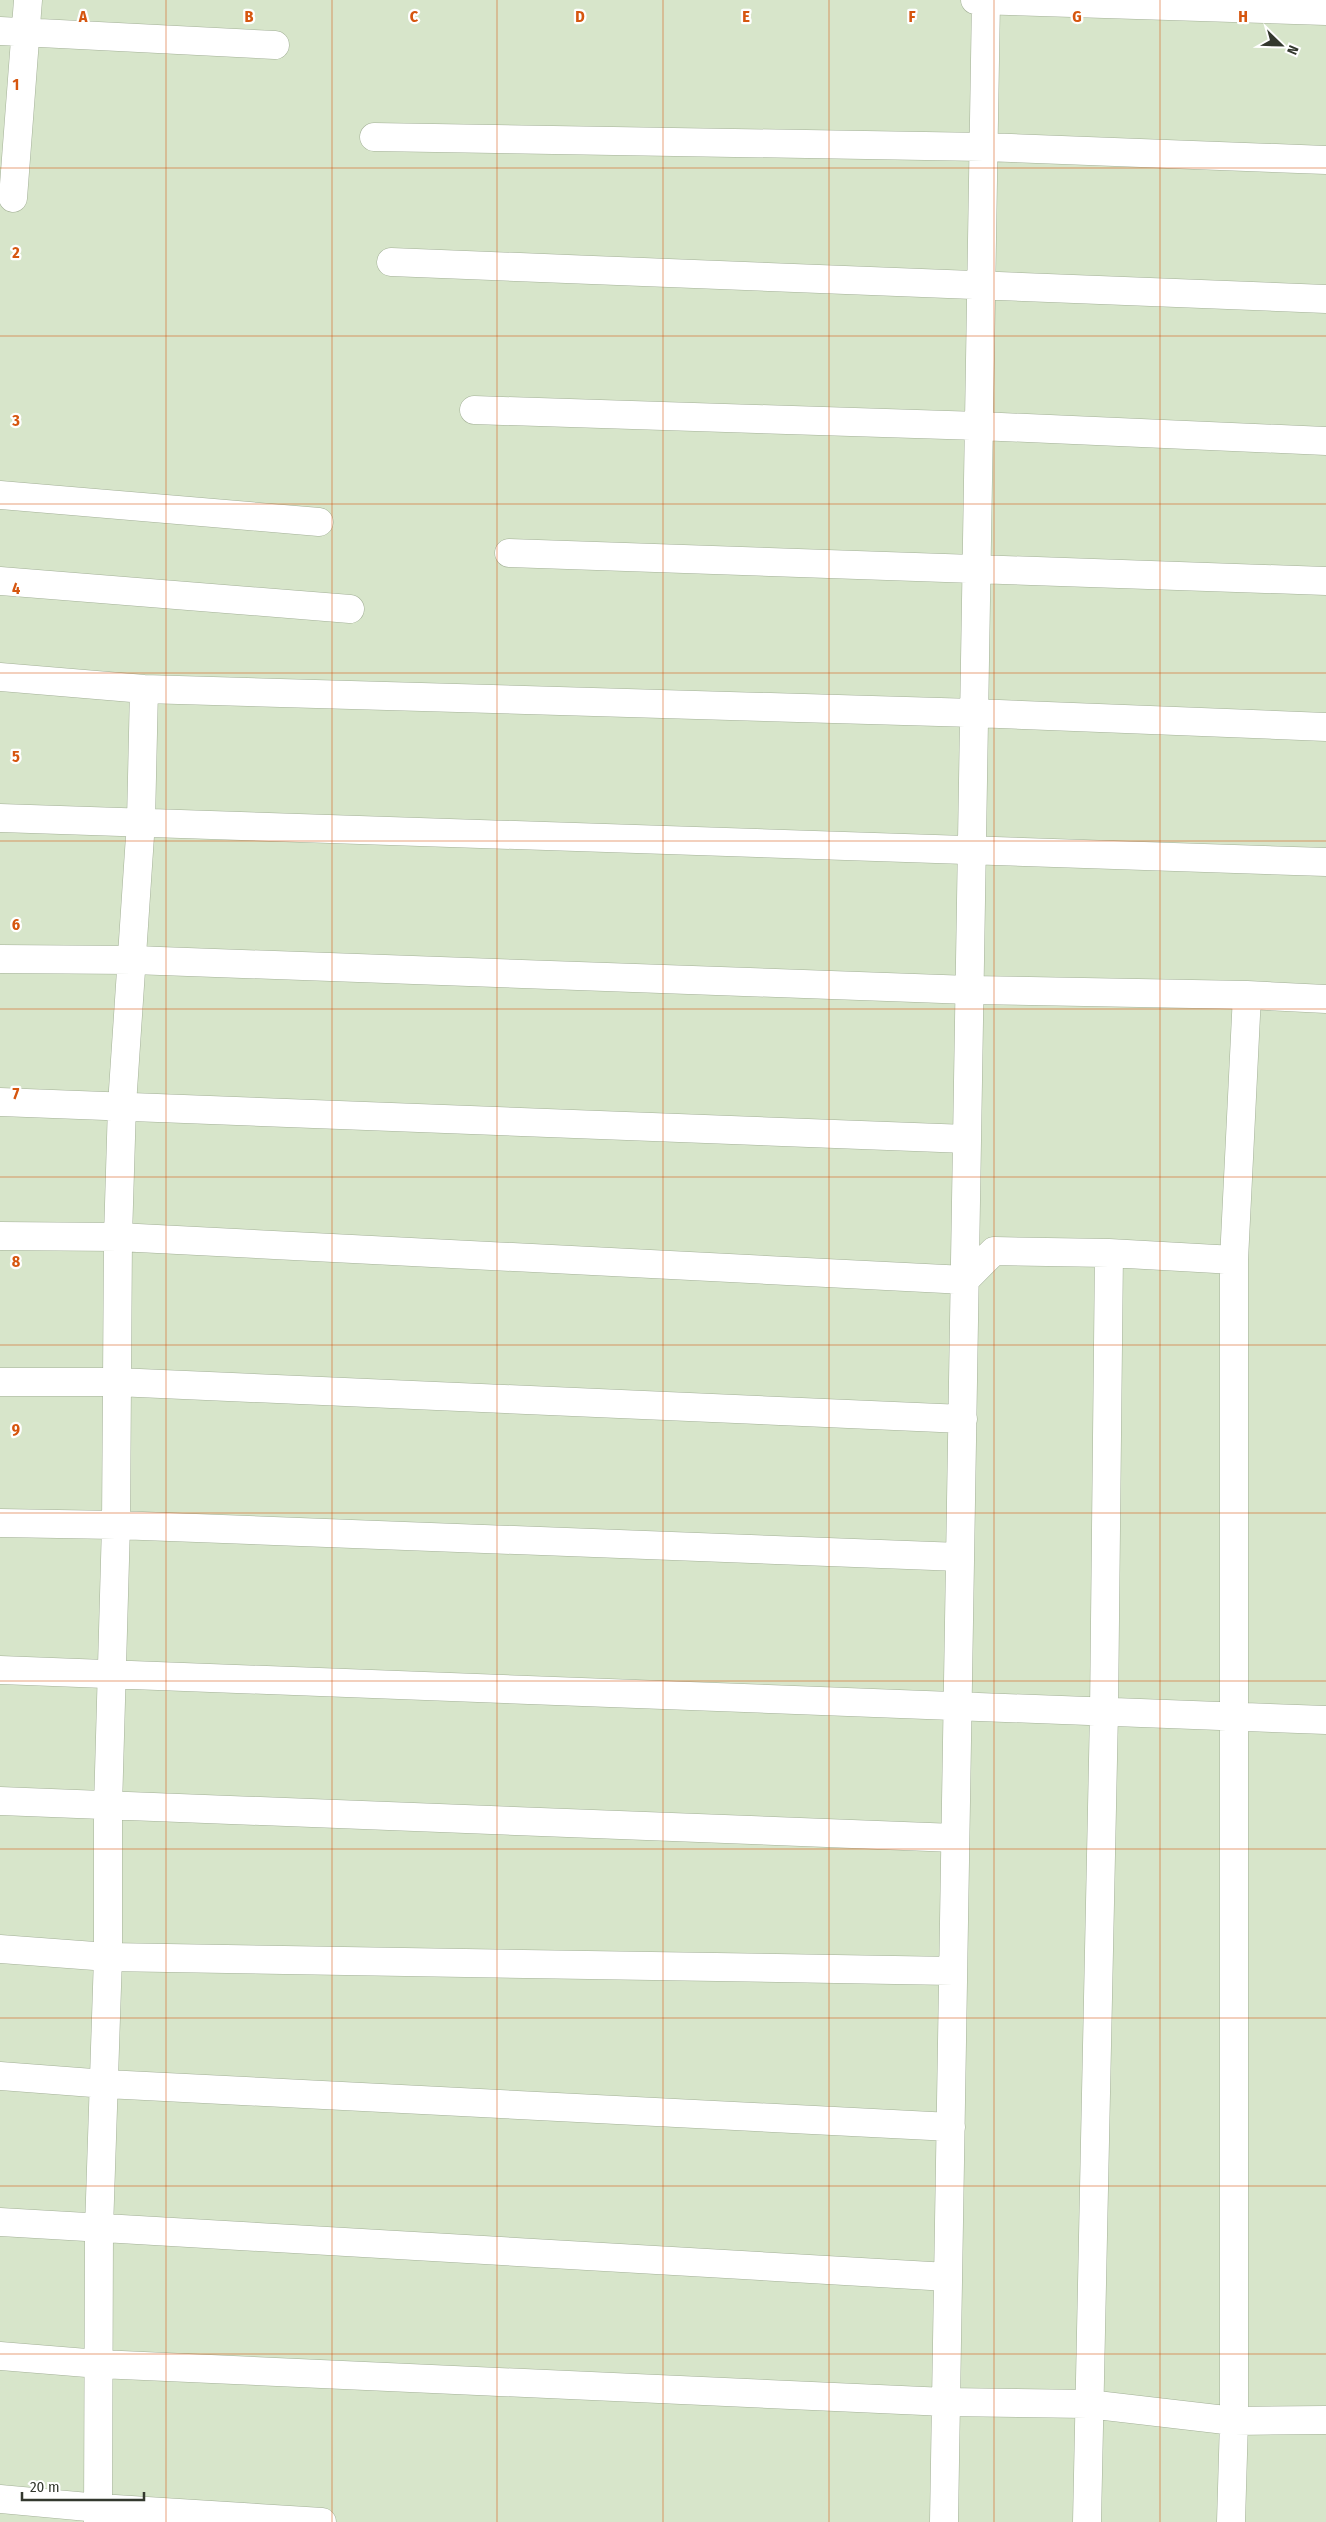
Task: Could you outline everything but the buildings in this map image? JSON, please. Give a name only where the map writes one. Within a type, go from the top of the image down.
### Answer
[{"type":"street","points":[[13,198],[13,32],[28,0]]},
{"type":"street","points":[[975,0],[1326,11]]},
{"type":"street","points":[[944,2522],[986,0]]},
{"type":"street","points":[[13,32],[275,45]]},
{"type":"street","points":[[374,136],[984,147],[1326,160]]},
{"type":"street","points":[[392,262],[1326,299]]},
{"type":"street","points":[[474,410],[979,426],[1326,441]]},
{"type":"street","points":[[0,495],[319,522]]},
{"type":"street","points":[[508,553],[1326,581]]},
{"type":"street","points":[[0,581],[350,609]]},
{"type":"street","points":[[0,678],[144,689],[974,713],[1326,727]]},
{"type":"street","points":[[98,2515],[99,2229],[106,2084],[110,1674],[116,1525],[118,1237],[122,1105],[141,821],[144,689]]},
{"type":"street","points":[[0,818],[141,821],[1326,862]]},
{"type":"street","points":[[0,959],[133,960],[970,990],[1247,995],[1326,999]]},
{"type":"street","points":[[1231,2522],[1234,2421],[1234,1260],[1247,995]]},
{"type":"street","points":[[0,1102],[122,1105],[967,1138]]},
{"type":"street","points":[[0,1236],[118,1237],[965,1280],[994,1251],[1109,1253],[1234,1260]]},
{"type":"street","points":[[1087,2522],[1104,1712],[1109,1253]]},
{"type":"street","points":[[0,1382],[116,1382],[963,1419]]},
{"type":"street","points":[[0,1523],[116,1525],[960,1557]]},
{"type":"street","points":[[0,1670],[1326,1720]]},
{"type":"street","points":[[0,1802],[955,1838]]},
{"type":"street","points":[[0,1949],[108,1957],[953,1971]]},
{"type":"street","points":[[0,2076],[106,2084],[951,2127]]},
{"type":"street","points":[[0,2222],[948,2277]]},
{"type":"street","points":[[0,2356],[99,2364],[946,2402],[1088,2404],[1234,2421],[1326,2420]]},
{"type":"street","points":[[0,2499],[98,2515],[322,2522]]}]
